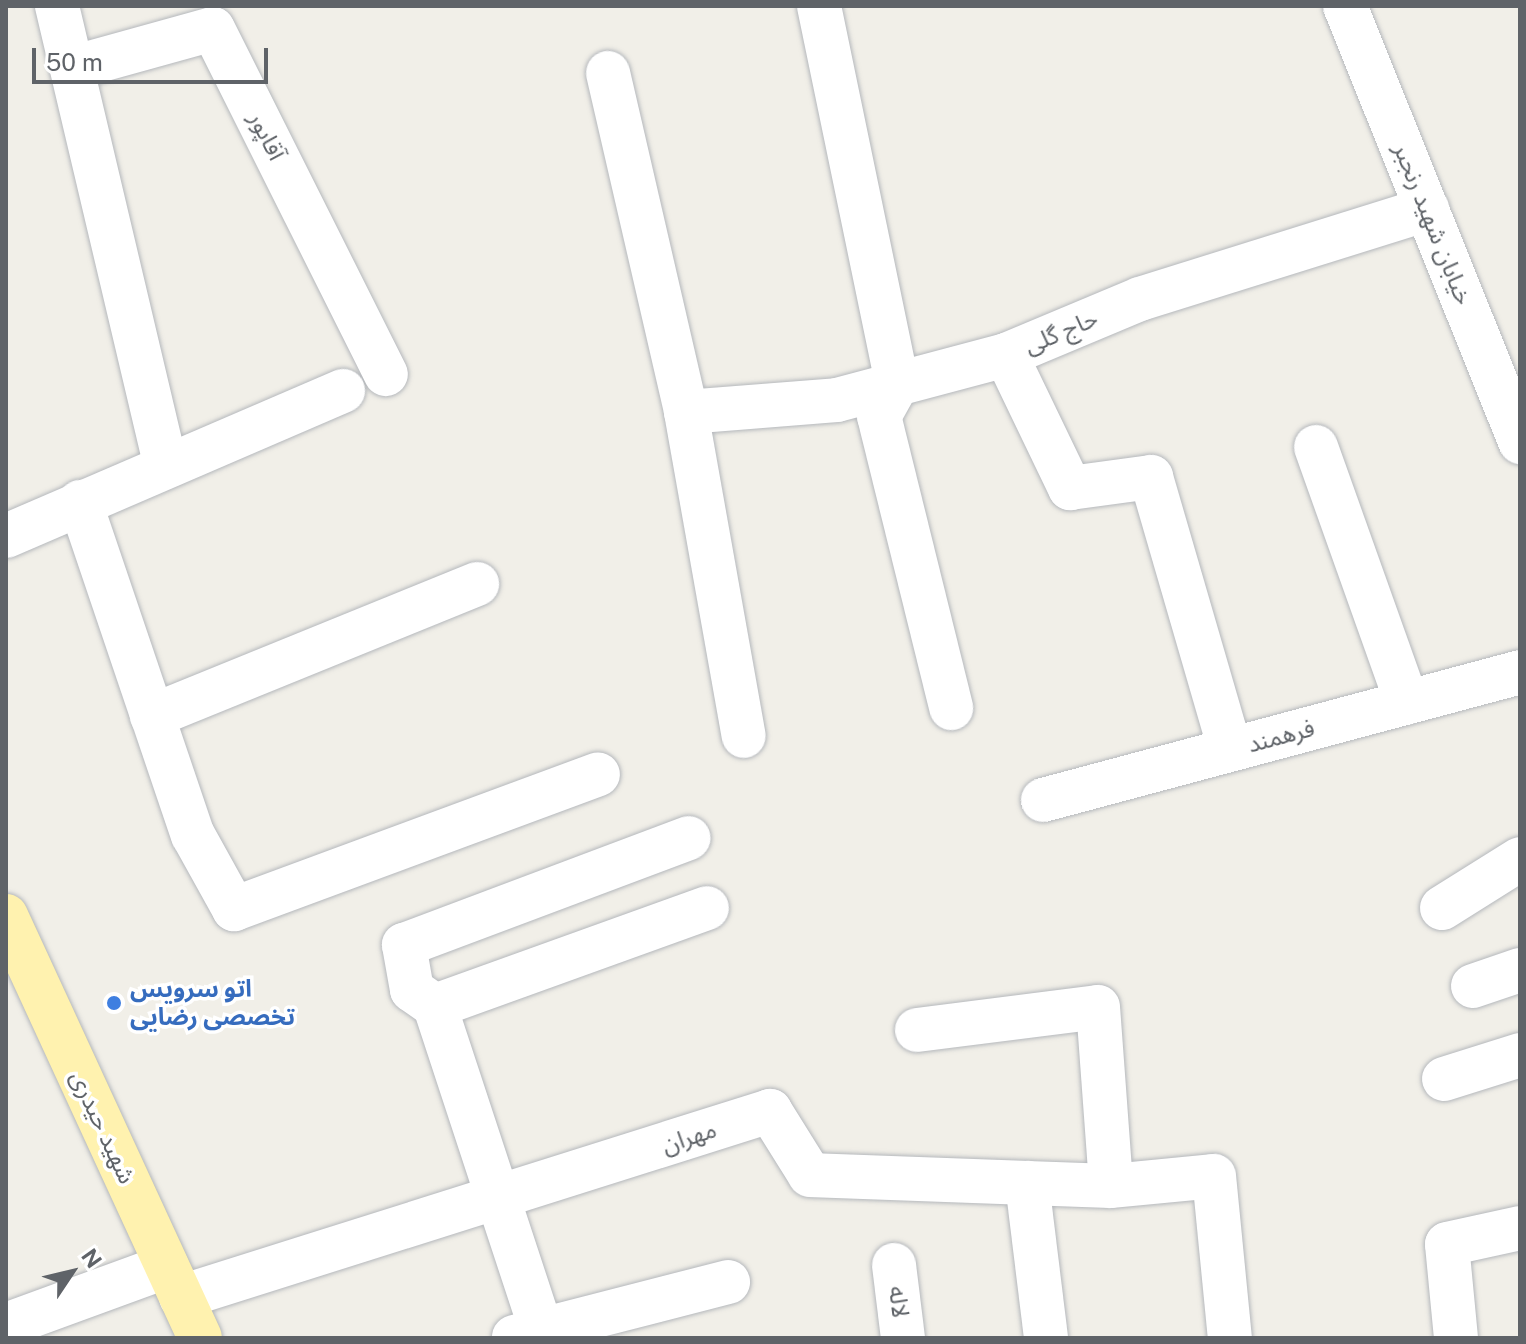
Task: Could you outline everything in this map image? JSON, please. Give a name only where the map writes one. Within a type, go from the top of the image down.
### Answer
[{"type":"main road","name":"شهید حیدری","points":[[6,916],[200,1338]]},
{"type":"street","points":[[57,6],[165,464]]},
{"type":"street","points":[[819,6],[897,384],[879,416],[951,708]]},
{"type":"street","name":"خیابان شهید رنجبر","points":[[1345,6],[1520,442]]},
{"type":"street","name":"آقاپور","points":[[72,68],[213,29],[386,374]]},
{"type":"street","points":[[608,73],[686,412],[744,736]]},
{"type":"street","name":"حاج گلی","points":[[686,412],[837,400],[1006,355],[1140,299],[1427,209]]},
{"type":"street","points":[[1006,355],[1070,488],[1151,477],[1230,749]]},
{"type":"street","points":[[6,536],[165,464],[343,391]]},
{"type":"street","points":[[1316,447],[1407,702]]},
{"type":"street","points":[[80,502],[193,835],[234,909],[598,774]]},
{"type":"street","points":[[152,716],[477,584]]},
{"type":"street","name":"فرهمند","points":[[1043,800],[1520,672]]},
{"type":"street","points":[[689,838],[404,945],[412,990],[435,1006],[501,1196],[532,1335],[728,1282]]},
{"type":"street","points":[[1442,908],[1520,859]]},
{"type":"street","points":[[435,1006],[707,908]]},
{"type":"street","points":[[1473,986],[1520,970]]},
{"type":"street","points":[[917,1030],[1098,1007],[1111,1186]]},
{"type":"street","points":[[1444,1079],[1520,1055]]},
{"type":"street","name":"مهران","points":[[6,1325],[501,1196],[770,1111],[810,1175],[1027,1183]]},
{"type":"street","points":[[1046,1338],[1027,1183],[1111,1186],[1214,1176],[1230,1338]]},
{"type":"street","points":[[1456,1338],[1447,1244],[1520,1228]]},
{"type":"street","name":"لاله","points":[[894,1265],[903,1338]]},
{"type":"place","name":"اتو سرویس تخصصی رضایی","points":[[114,1003]]}]
